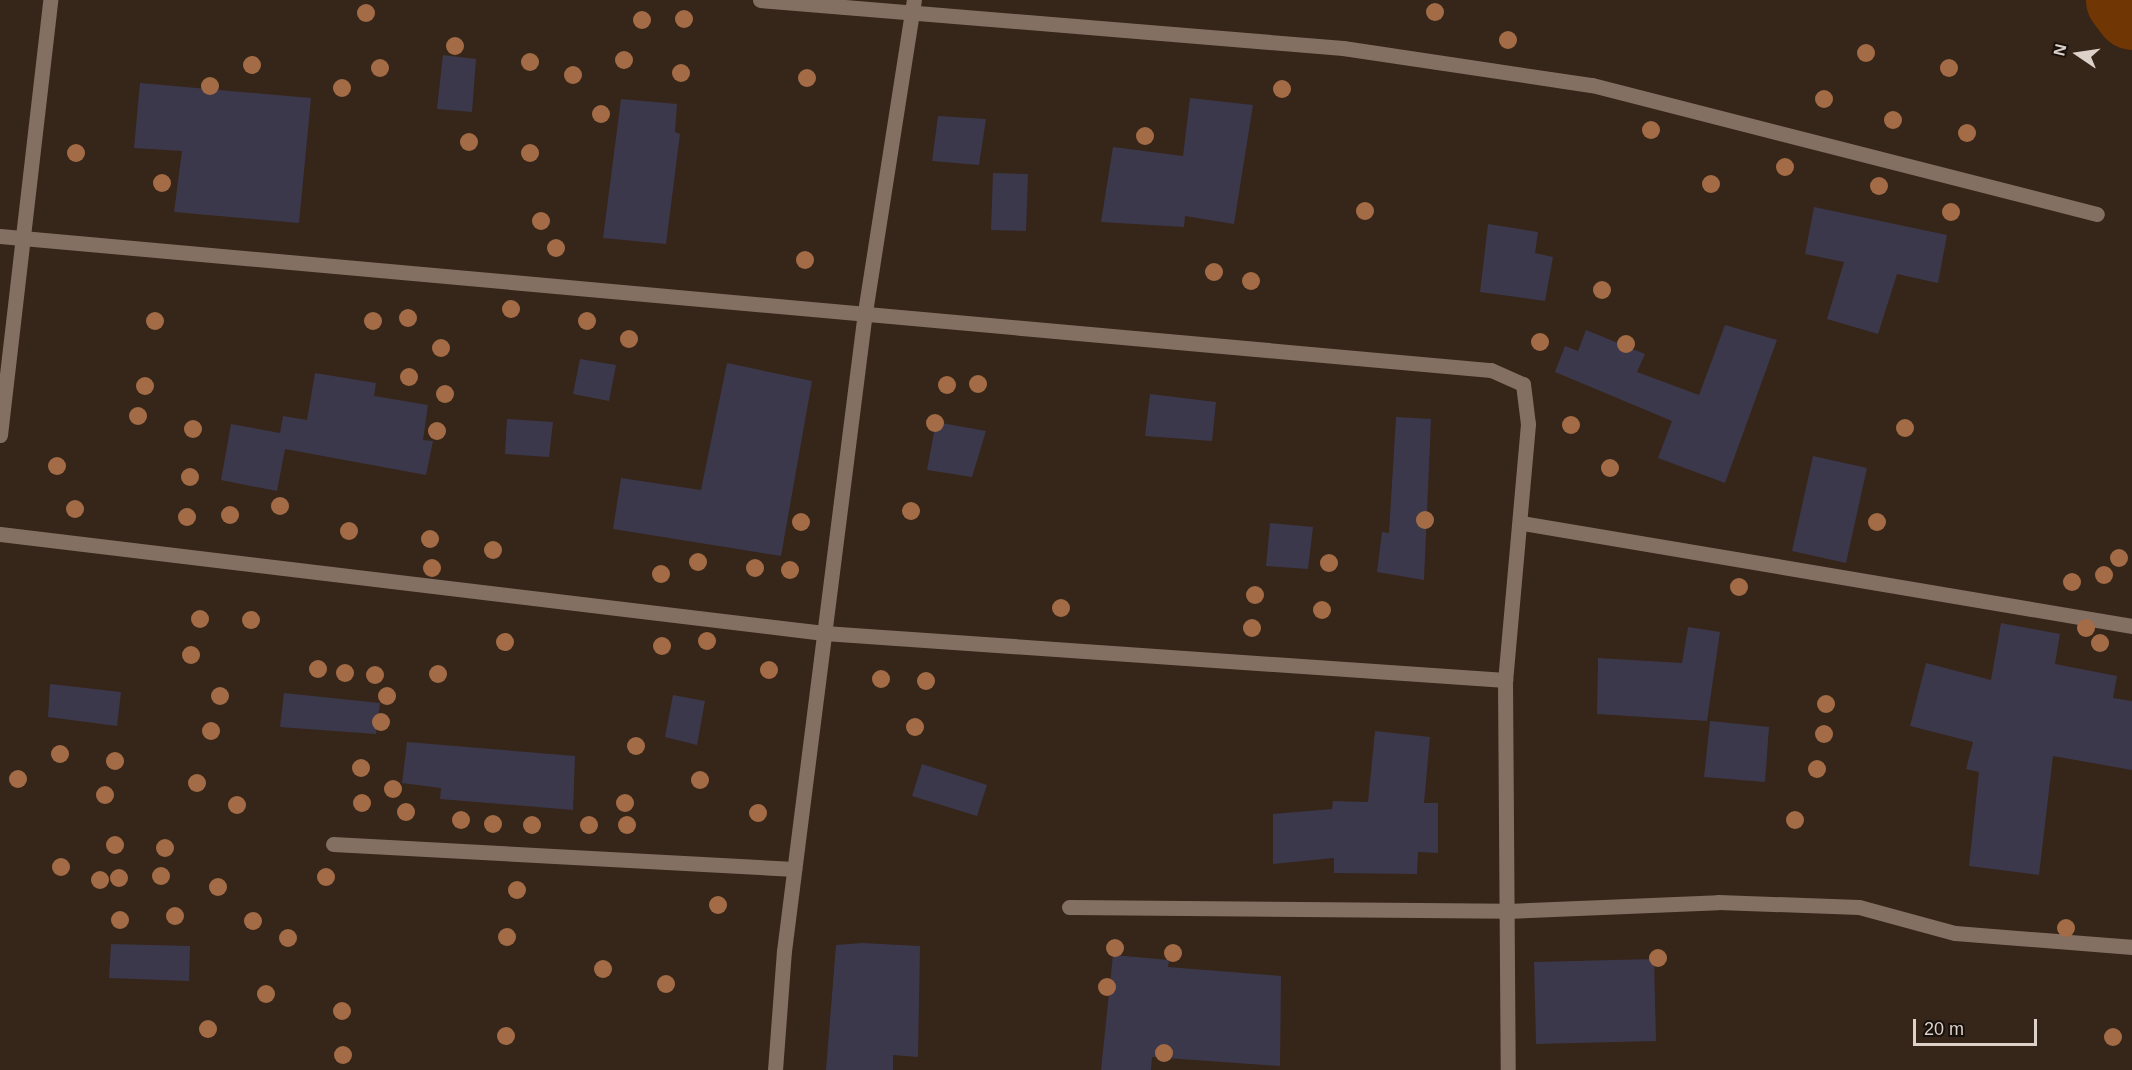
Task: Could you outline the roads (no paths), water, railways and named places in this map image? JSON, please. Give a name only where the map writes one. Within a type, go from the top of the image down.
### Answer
[{"type":"street","points":[[0,435],[25,239],[50,0]]},
{"type":"street","points":[[760,0],[910,15],[1343,48],[1592,86],[2097,214]]},
{"type":"street","points":[[775,1070],[794,869],[865,312],[914,0]]},
{"type":"street","points":[[0,236],[1491,370],[1523,384],[1528,424],[1522,523],[1505,680],[1508,1070]]},
{"type":"street","points":[[1522,523],[2132,626]]},
{"type":"street","points":[[0,534],[824,633],[1505,680]]},
{"type":"street","points":[[333,844],[794,869]]},
{"type":"street","points":[[1069,908],[1507,910],[1718,902],[1859,907],[1954,933],[2132,947]]},
{"type":"waterway","points":[[2123,0],[2132,12]]}]
